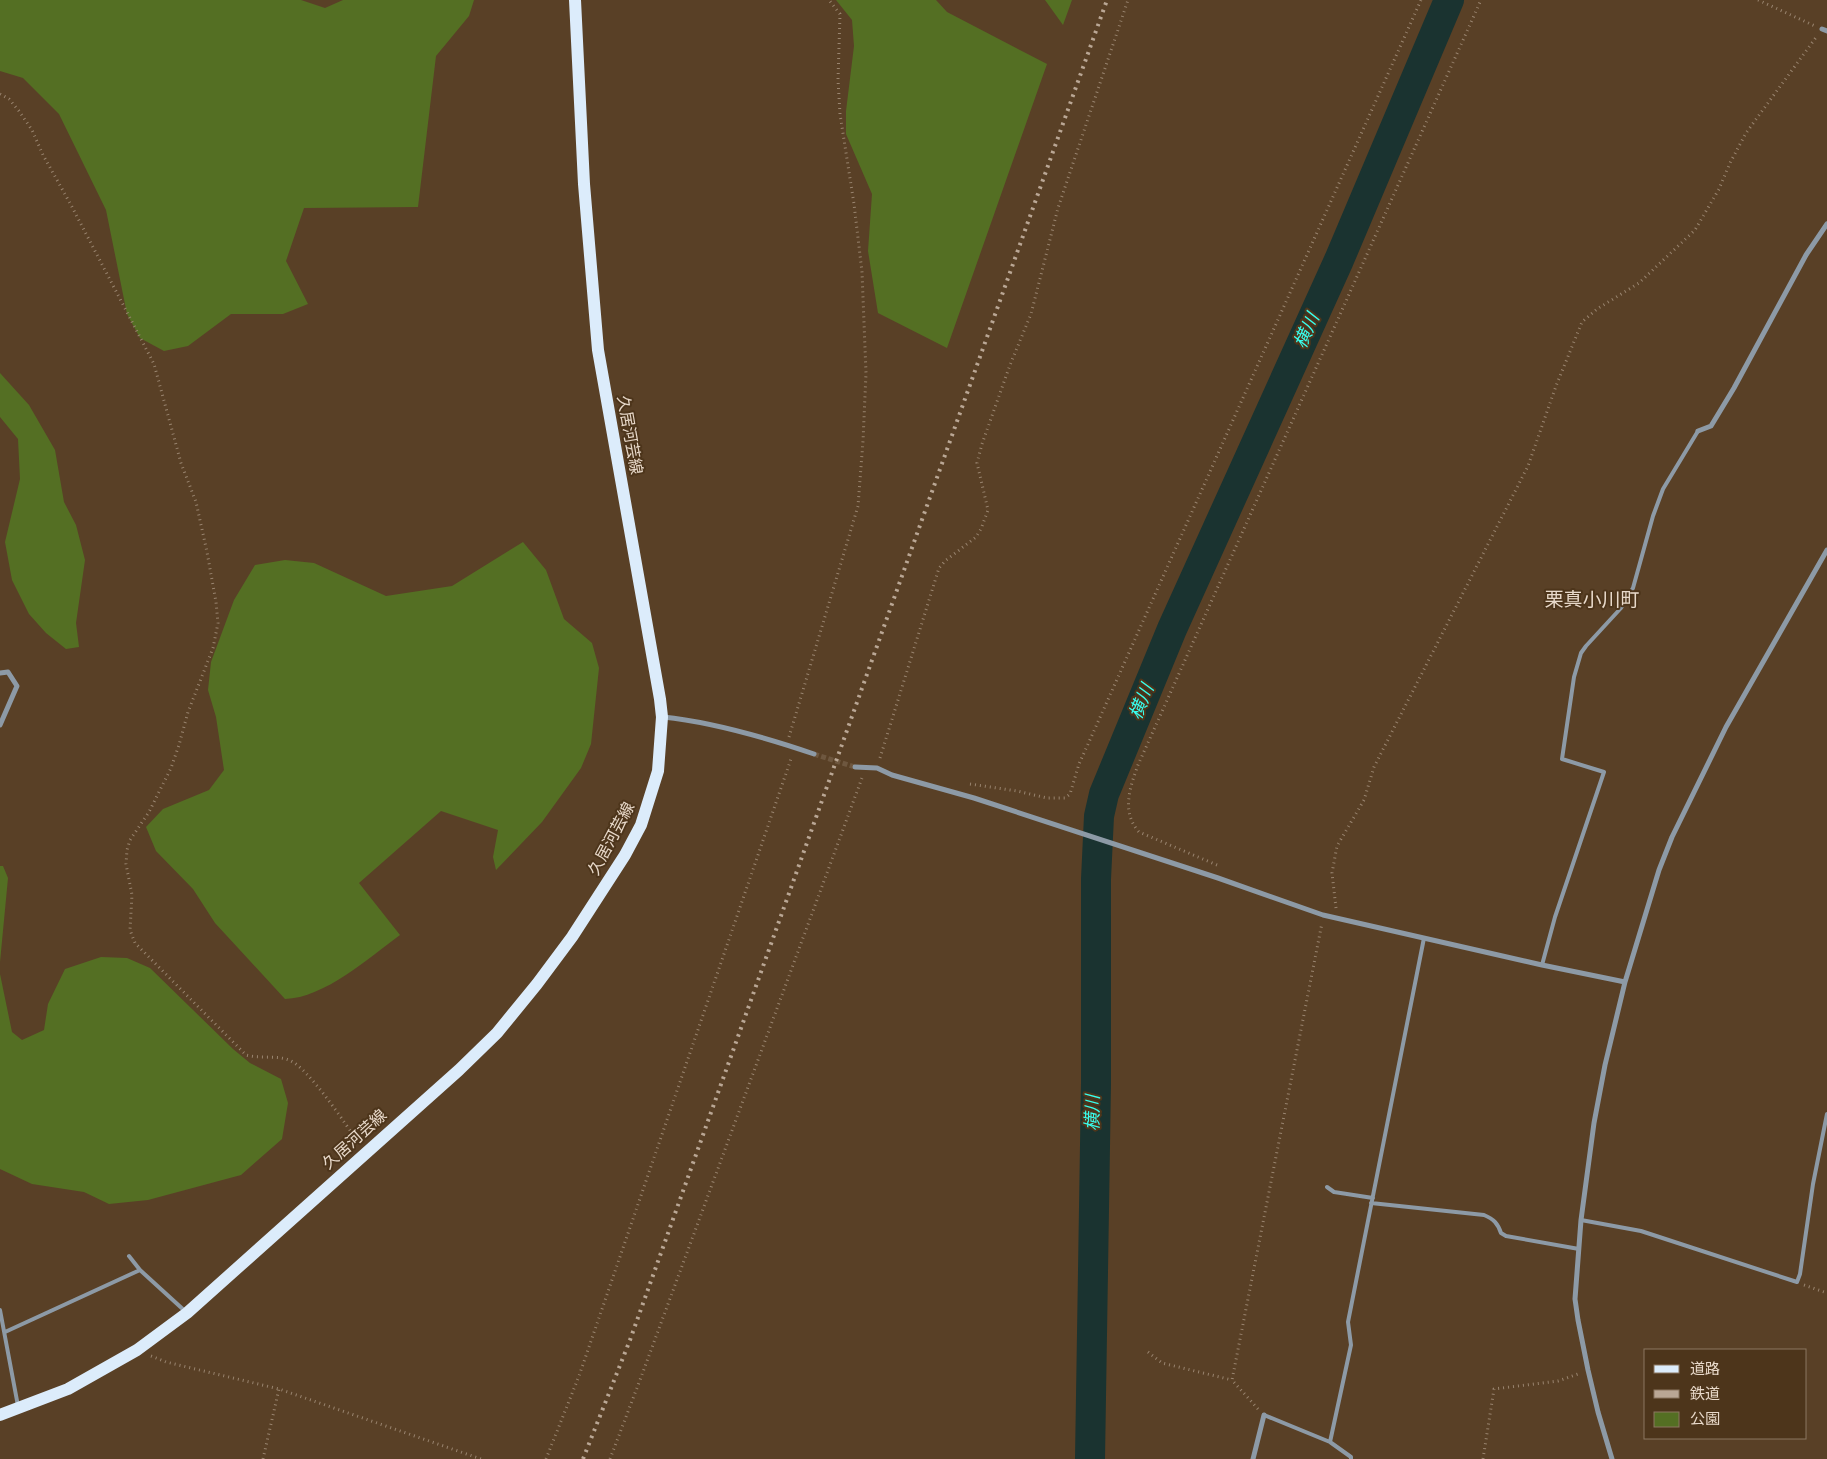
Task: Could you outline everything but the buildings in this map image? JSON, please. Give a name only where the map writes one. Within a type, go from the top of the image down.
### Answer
[{"type":"main road","name":"久居河芸線","points":[[0,1416],[68,1389],[137,1350],[187,1313],[459,1070],[497,1033],[572,937],[625,855],[641,825],[658,771],[662,717],[598,350],[584,184],[575,0]]},
{"type":"street","points":[[1698,431],[1711,426],[1734,388],[1806,255],[1827,224]]},
{"type":"street","points":[[1612,1459],[1588,1370],[1575,1298],[1581,1220],[1599,1094],[1610,1040],[1659,870],[1672,837],[1726,727],[1827,550]]},
{"type":"street","points":[[0,673],[8,672],[17,686],[0,724]]},
{"type":"street","points":[[662,717],[686,720],[787,745],[814,754]]},
{"type":"street","points":[[855,767],[877,768],[892,775],[974,798],[1218,878],[1323,915],[1542,965],[1626,982]]},
{"type":"street","points":[[1253,1459],[1264,1415]]},
{"type":"lane","points":[[1542,965],[1555,918],[1604,772],[1562,759],[1576,669],[1586,646],[1621,608],[1633,588],[1653,516],[1663,489],[1698,431]]},
{"type":"lane","points":[[1330,1442],[1351,1345],[1348,1322],[1424,938]]},
{"type":"lane","points":[[1581,1220],[1641,1230],[1797,1282],[1800,1274],[1813,1184],[1827,1114]]},
{"type":"lane","points":[[1327,1187],[1334,1192],[1372,1198]]},
{"type":"lane","points":[[1372,1203],[1484,1215],[1491,1218],[1498,1225],[1501,1233],[1506,1236],[1579,1250]]},
{"type":"lane","points":[[129,1256],[140,1270],[187,1313]]},
{"type":"lane","points":[[5,1332],[140,1270]]},
{"type":"lane","points":[[0,1310],[19,1410]]},
{"type":"lane","points":[[1264,1415],[1330,1442],[1351,1457],[1351,1459]]},
{"type":"path","points":[[787,745],[858,506],[863,441],[866,373],[862,272],[840,114],[838,80],[840,14],[829,0]]},
{"type":"path","points":[[877,768],[939,568],[945,561],[976,537],[988,510],[977,463],[982,444],[1010,365],[1031,314],[1058,208],[1128,0]]},
{"type":"path","points":[[964,784],[1017,791],[1047,798],[1065,798],[1070,794],[1079,764],[1101,714],[1421,0]]},
{"type":"path","points":[[1219,866],[1138,832],[1132,824],[1129,814],[1128,802],[1131,785],[1138,765],[1481,0]]},
{"type":"path","points":[[1335,918],[1336,904],[1332,873],[1337,846],[1364,800],[1374,767],[1528,466],[1556,386],[1582,322],[1597,309],[1639,283],[1696,230],[1746,133],[1824,30],[1758,0]]},
{"type":"path","points":[[0,94],[9,99],[19,110],[32,130],[43,155],[154,364],[181,463],[196,502],[216,602],[218,623],[213,648],[188,712],[180,745],[150,812],[130,840],[127,850],[126,864],[132,895],[130,930],[134,943],[246,1055],[288,1060],[304,1071],[366,1153]]},
{"type":"path","points":[[546,1459],[579,1376],[795,748]]},
{"type":"path","points":[[610,1459],[866,768]]},
{"type":"path","points":[[1232,1380],[1323,915]]},
{"type":"path","points":[[1797,1282],[1827,1293]]},
{"type":"path","points":[[137,1350],[166,1362],[279,1389],[481,1459]]},
{"type":"path","points":[[1148,1352],[1162,1363],[1232,1380],[1264,1415]]},
{"type":"path","points":[[1483,1459],[1494,1390],[1558,1381],[1588,1370]]},
{"type":"path","points":[[264,1459],[279,1389]]},
{"type":"green space","points":[[0,0],[301,0],[325,8],[343,0],[474,0],[469,16],[436,56],[418,207],[304,208],[286,261],[308,304],[283,314],[231,314],[188,346],[164,351],[140,338],[127,314],[106,210],[59,114],[23,78],[0,71]]},
{"type":"green space","points":[[836,0],[936,0],[947,12],[1047,64],[947,348],[878,313],[868,251],[872,194],[846,134],[846,111],[854,46],[852,20]]},
{"type":"green space","points":[[1045,0],[1072,0],[1063,25]]},
{"type":"green space","points":[[0,373],[29,405],[55,450],[64,502],[76,525],[85,560],[76,623],[79,647],[66,649],[46,633],[29,614],[12,580],[5,542],[20,479],[18,439],[0,417]]},
{"type":"green space","points":[[523,542],[546,570],[564,619],[592,643],[599,668],[591,744],[581,768],[542,822],[496,870],[493,857],[498,830],[441,811],[359,883],[400,935],[346,975],[330,984],[300,997],[285,999],[215,923],[193,889],[156,851],[146,827],[163,809],[209,790],[224,770],[216,717],[208,690],[211,662],[234,600],[255,565],[285,560],[314,563],[386,596],[452,586]]},
{"type":"green space","points":[[0,866],[3,866],[8,878],[0,962]]},
{"type":"green space","points":[[101,957],[127,958],[150,968],[233,1049],[250,1063],[281,1079],[288,1103],[282,1139],[241,1175],[148,1200],[109,1204],[84,1192],[32,1184],[0,1169],[0,974],[12,1032],[22,1040],[44,1030],[48,1004],[65,969]]},
{"type":"waterway","name":"横川","points":[[1090,1459],[1096,1083],[1096,879],[1099,816],[1104,794],[1172,629],[1339,260],[1449,0]]},
{"type":"tunnel","points":[[814,754],[855,767]]},
{"type":"railway","points":[[583,1459],[630,1340],[1107,0]]},
{"type":"district","name":"栗真小川町","points":[[1592,600]]}]
